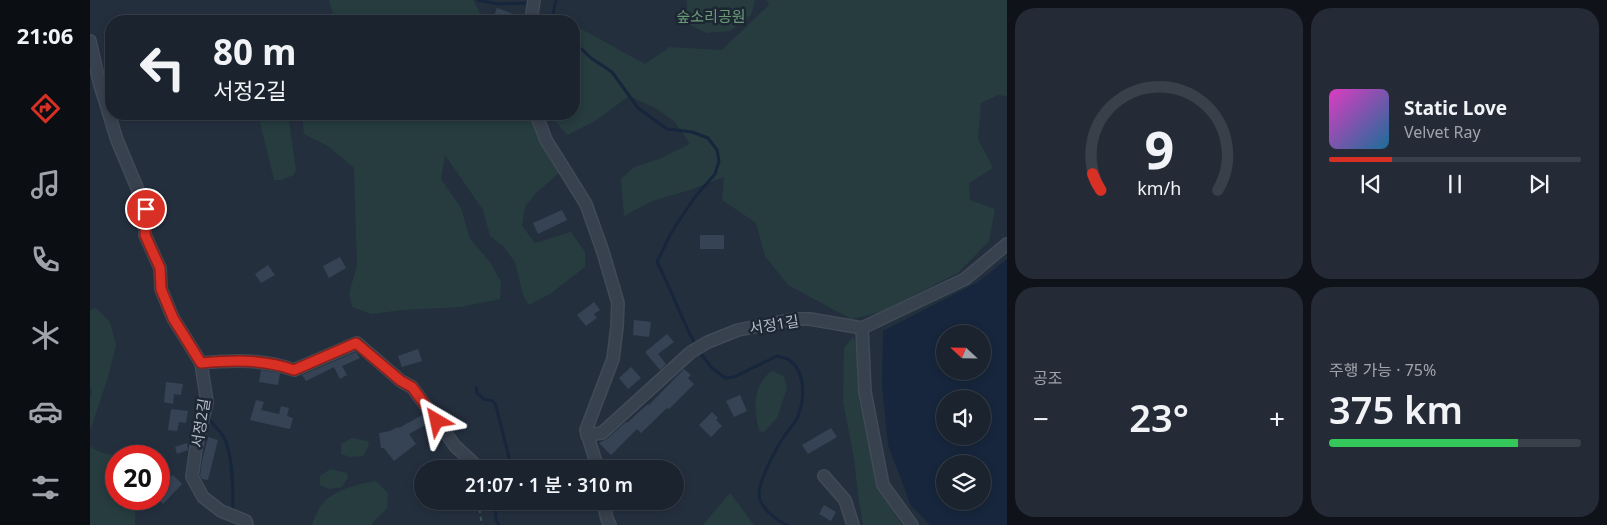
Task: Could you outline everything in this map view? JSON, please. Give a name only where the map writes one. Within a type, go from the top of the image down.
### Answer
[{"type":"street","points":[[532,15],[534,0]]},
{"type":"street","points":[[90,41],[105,101]]},
{"type":"street","points":[[111,120],[117,140],[146,209],[145,235],[160,268],[161,289],[173,318],[201,363],[250,361],[278,364],[294,370],[356,343],[401,381],[412,387],[455,446],[470,460]]},
{"type":"street","points":[[538,120],[546,140],[586,204],[618,303],[618,327],[614,359],[586,430],[596,460]]},
{"type":"street","points":[[912,525],[883,485],[864,392],[862,328],[965,279],[1007,244]]},
{"type":"street","name":"서정1길","points":[[587,435],[602,433],[691,352],[708,342],[738,330],[795,319],[810,319],[862,328]]},
{"type":"street","name":"서정2길","points":[[201,363],[207,402],[196,448],[192,477],[203,497],[221,511],[246,521],[247,525]]},
{"type":"street","points":[[824,476],[845,500],[853,525]]},
{"type":"street","points":[[606,510],[610,525]]},
{"type":"path","points":[[480,510],[482,525]]},
{"type":"green space","points":[[329,0],[473,0],[481,15],[333,15]]},
{"type":"green space","name":"숲소리공원","points":[[687,0],[755,0],[751,15],[730,31],[707,33],[687,24]]},
{"type":"green space","points":[[767,0],[1007,0],[1007,96],[998,95],[981,103],[978,139],[993,168],[969,183],[970,200],[995,209],[989,241],[958,273],[881,312],[851,319],[788,285],[765,256],[756,223],[722,200],[724,177],[690,190],[652,201],[624,216],[621,179],[634,167],[659,159],[690,144],[675,122],[657,109],[629,96],[595,121],[567,135],[554,120],[580,120],[580,51],[584,50],[580,48],[580,28],[645,64],[670,47],[722,50],[769,5]]},
{"type":"green space","points":[[262,120],[289,120],[296,170],[294,175],[281,180],[274,180],[260,122]]},
{"type":"green space","points":[[303,120],[532,120],[551,161],[559,173],[535,194],[525,207],[522,226],[535,243],[571,232],[585,252],[585,267],[550,294],[529,305],[523,295],[515,262],[503,246],[490,236],[483,210],[445,155],[441,179],[461,208],[470,239],[490,262],[501,282],[500,299],[461,307],[371,314],[352,307],[349,293],[357,266],[354,168],[328,146],[304,134]]},
{"type":"green space","points":[[96,308],[110,322],[116,345],[108,377],[90,431],[90,398],[92,391],[90,388],[90,310]]},
{"type":"green space","points":[[853,337],[856,343],[859,400],[879,489],[902,525],[863,525],[854,458],[843,402],[844,348]]},
{"type":"green space","points":[[772,371],[784,376],[787,388],[777,418],[764,432],[759,431],[756,398],[761,383]]},
{"type":"green space","points":[[352,438],[368,441],[369,445],[363,456],[350,457],[341,454],[341,444]]},
{"type":"green space","points":[[90,446],[105,453],[105,510],[136,510],[135,525],[90,525]]},
{"type":"green space","points":[[330,469],[347,473],[348,477],[342,487],[329,489],[320,485],[320,476]]},
{"type":"green space","points":[[376,481],[388,493],[387,508],[372,525],[312,525],[320,507],[331,496],[353,486]]},
{"type":"green space","points":[[730,493],[754,525],[703,525]]},
{"type":"water","points":[[1007,259],[1007,525],[930,525],[911,506],[888,445],[882,385],[883,331],[978,282]]},
{"type":"building","points":[[497,8],[516,15],[494,15]]},
{"type":"building","points":[[562,210],[567,220],[538,234],[533,223]]},
{"type":"building","points":[[700,235],[724,235],[724,249],[700,249]]},
{"type":"building","points":[[340,257],[346,268],[329,278],[323,266]]},
{"type":"building","points":[[268,265],[275,275],[261,283],[255,274]]},
{"type":"building","points":[[594,302],[600,310],[594,314],[597,318],[586,326],[577,315]]},
{"type":"building","points":[[634,320],[651,322],[649,337],[633,335]]},
{"type":"building","points":[[667,334],[674,342],[658,354],[666,364],[660,370],[645,352]]},
{"type":"building","points":[[418,349],[422,361],[402,367],[398,356]]},
{"type":"building","points":[[356,352],[360,358],[342,366],[347,375],[340,379],[334,367],[306,381],[302,375]]},
{"type":"building","points":[[631,367],[641,378],[628,389],[619,378]]},
{"type":"building","points":[[684,369],[691,375],[688,378],[694,384],[641,433],[637,429],[611,455],[599,443],[607,439],[649,405]]},
{"type":"building","points":[[261,370],[280,373],[278,385],[259,382]]},
{"type":"building","points":[[166,382],[183,384],[181,395],[174,394],[173,404],[164,402]]},
{"type":"building","points":[[740,395],[747,411],[734,417],[726,401]]},
{"type":"building","points":[[256,400],[264,402],[261,410],[279,414],[281,406],[289,408],[287,416],[293,418],[290,429],[250,420]]},
{"type":"building","points":[[171,409],[188,411],[186,423],[179,422],[177,431],[168,430]]},
{"type":"building","points":[[712,412],[722,426],[711,437],[699,425]]},
{"type":"building","points":[[422,415],[427,424],[409,434],[416,444],[394,461],[384,448],[381,448],[379,433],[399,428]]},
{"type":"building","points":[[831,428],[837,437],[808,454],[802,445]]},
{"type":"building","points":[[208,437],[218,440],[208,480],[202,479],[200,476]]},
{"type":"building","points":[[187,443],[188,450],[177,454],[175,447]]},
{"type":"building","points":[[173,475],[182,484],[170,497],[170,478]]},
{"type":"building","points":[[824,505],[836,512],[831,521],[819,514]]},
{"type":"waterway","points":[[478,0],[497,4],[528,3]]},
{"type":"waterway","points":[[553,15],[556,0]]},
{"type":"waterway","points":[[580,48],[591,58],[612,72],[638,108],[667,129],[692,132],[708,138],[717,150],[719,161],[715,174],[695,197],[682,216],[657,262],[696,346]]},
{"type":"waterway","points":[[699,351],[711,367],[725,378],[734,377],[777,356],[788,359],[798,370],[803,393],[800,409],[796,421],[782,440],[769,464],[759,495],[765,509],[787,525]]},
{"type":"waterway","points":[[476,388],[477,393],[484,399],[493,401],[496,406],[510,460]]},
{"type":"waterway","points":[[211,421],[223,436],[229,451],[232,471],[233,507]]},
{"type":"waterway","points":[[495,510],[496,520],[499,525]]},
{"type":"route","points":[[146,209],[145,235],[160,268],[161,289],[173,318],[201,363],[250,361],[278,364],[294,370],[356,343],[401,381],[412,387],[437,421]]}]
